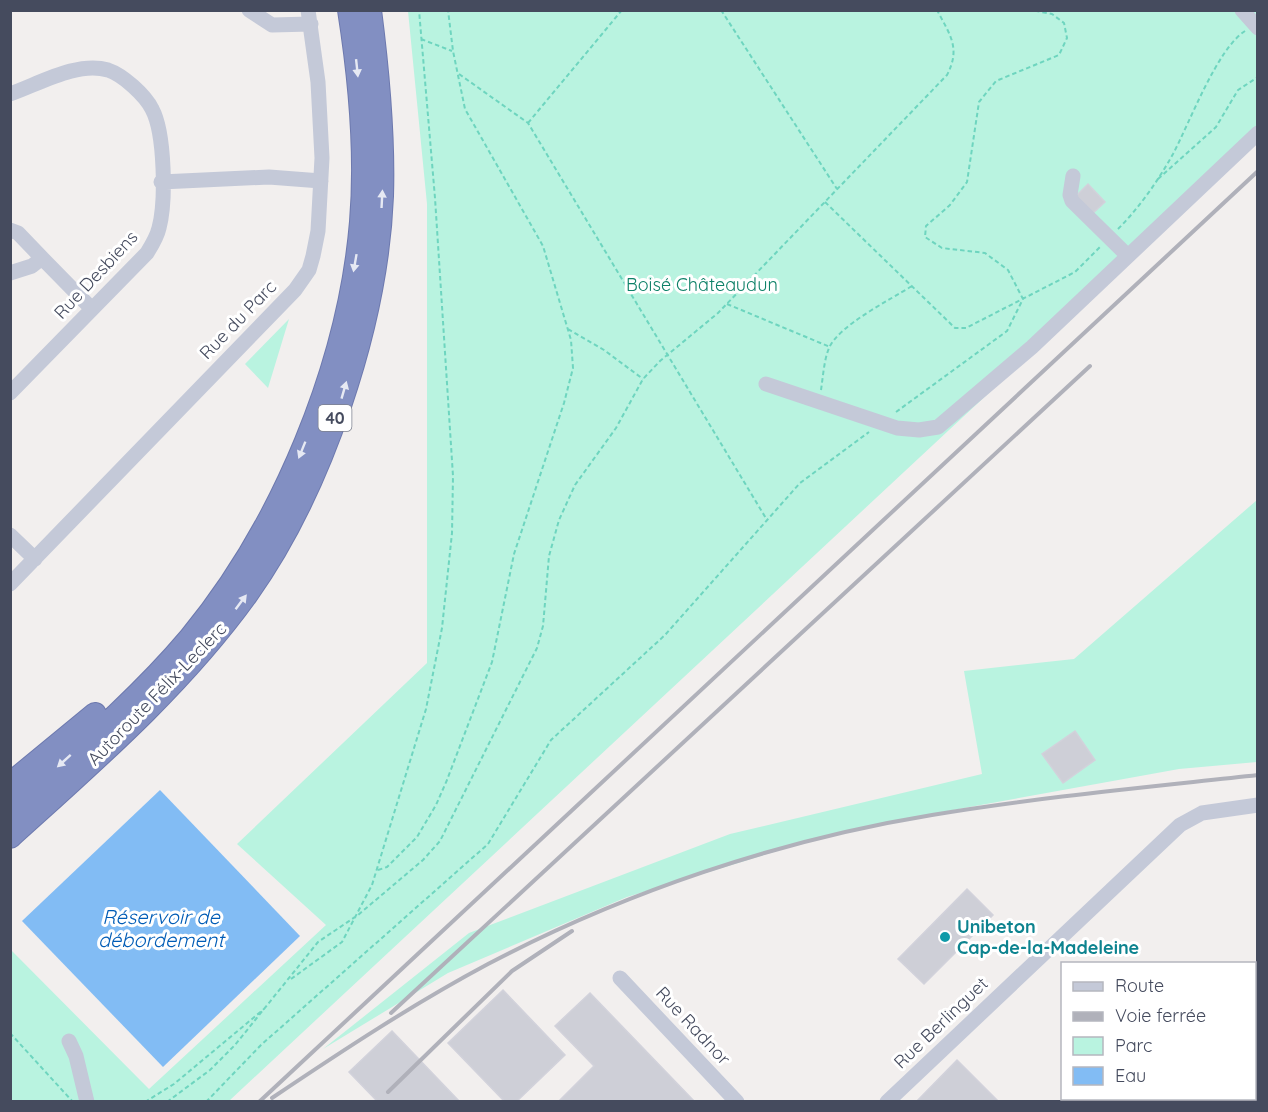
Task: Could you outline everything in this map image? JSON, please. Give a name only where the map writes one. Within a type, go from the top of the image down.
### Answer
[{"type":"highway","name":"Autoroute Félix-Leclerc","points":[[10,810],[135,696],[195,631],[246,560],[286,489],[314,418],[345,314],[358,244],[363,190],[360,97],[350,10]]},
{"type":"highway","name":"Autoroute Félix-Leclerc","points":[[10,837],[102,753],[197,656],[247,594],[280,542],[302,500],[332,429],[363,323],[380,230],[382,134],[370,10]]},
{"type":"highway","points":[[10,784],[195,631]]},
{"type":"highway","points":[[10,850],[102,753]]},
{"type":"street","points":[[249,10],[272,25],[309,17]]},
{"type":"street","points":[[1242,10],[1256,26]]},
{"type":"street","name":"Rue du Parc","points":[[10,584],[303,280],[314,256],[321,181],[320,102],[309,17]]},
{"type":"street","name":"Rue Desbiens","points":[[10,94],[80,70],[101,69],[119,75],[146,99],[155,115],[161,182],[161,220],[155,239],[147,252],[10,393]]},
{"type":"street","points":[[766,384],[881,423],[919,430],[944,423],[1032,347],[1257,133]]},
{"type":"street","points":[[1073,176],[1070,195],[1072,201],[1127,255]]},
{"type":"street","points":[[161,182],[269,177],[321,181]]},
{"type":"street","points":[[10,230],[18,233],[92,309]]},
{"type":"street","points":[[10,273],[32,267],[42,258]]},
{"type":"street","points":[[10,535],[35,559]]},
{"type":"street","name":"Rue Berlinguet","points":[[887,1101],[1180,825],[1202,813],[1257,806]]},
{"type":"street","name":"Rue Radnor","points":[[620,978],[737,1101]]},
{"type":"street","points":[[69,1041],[76,1056],[87,1101]]},
{"type":"path","points":[[288,981],[338,946],[358,915],[378,870],[433,680],[445,606],[453,523],[447,375],[419,10]]},
{"type":"path","points":[[378,870],[387,867],[408,848],[431,814],[492,662],[514,554],[570,385],[573,362],[568,329],[543,246],[472,125],[463,102],[448,10]]},
{"type":"path","points":[[528,123],[622,10]]},
{"type":"path","points":[[721,10],[837,189]]},
{"type":"path","points":[[167,1101],[223,1058],[257,1021],[318,942],[358,915],[430,853],[449,827],[475,770],[537,648],[543,626],[549,556],[563,509],[581,475],[616,428],[643,379],[669,353],[727,304],[947,75],[954,61],[953,43],[937,10]]},
{"type":"path","points":[[1023,299],[1008,270],[986,253],[942,248],[925,237],[926,226],[950,205],[967,182],[979,102],[996,81],[1059,55],[1067,38],[1064,23],[1052,14],[1031,10]]},
{"type":"path","points":[[825,202],[955,328],[966,328],[1075,272],[1132,215],[1171,157],[1221,56],[1238,36],[1256,26]]},
{"type":"path","points":[[421,39],[453,51]]},
{"type":"path","points":[[459,74],[528,123],[669,353],[767,520]]},
{"type":"path","points":[[1154,183],[1216,127],[1239,90],[1257,77]]},
{"type":"path","points":[[818,402],[830,347],[842,332],[913,286]]},
{"type":"path","points":[[206,1101],[261,1045],[488,844],[551,740],[665,635],[800,483],[1007,331],[1023,299]]},
{"type":"path","points":[[727,304],[830,347]]},
{"type":"path","points":[[568,329],[610,353],[643,379]]},
{"type":"path","points":[[145,1101],[174,1084],[266,1007]]},
{"type":"path","points":[[10,1033],[73,1101]]},
{"type":"green space","name":"Boisé Châteaudun","points":[[408,11],[1257,11],[1257,143],[229,1101],[11,1101],[10,949],[149,1089],[326,925],[237,844],[427,663],[427,204]]},
{"type":"green space","points":[[289,319],[268,388],[245,364]]},
{"type":"green space","points":[[1257,500],[1257,762],[1179,769],[832,834],[627,897],[448,973],[323,1049],[469,933],[730,834],[982,774],[964,671],[1074,659]]},
{"type":"water","name":"Réservoir de débordement","points":[[160,790],[300,936],[163,1067],[22,921]]},
{"type":"building","points":[[1088,184],[1105,202],[1092,214],[1075,197]]},
{"type":"building","points":[[1075,731],[1095,760],[1063,783],[1042,754]]},
{"type":"building","name":"Unibeton Cap-de-la-Madeleine","points":[[967,889],[993,915],[924,984],[898,959]]},
{"type":"building","points":[[503,990],[565,1055],[516,1102],[505,1102],[448,1043]]},
{"type":"building","points":[[590,993],[695,1102],[558,1102],[594,1066],[555,1026]]},
{"type":"building","points":[[392,1031],[460,1102],[378,1102],[349,1072]]},
{"type":"building","points":[[957,1060],[999,1102],[916,1102]]},
{"type":"railway","points":[[259,1102],[1258,171]]},
{"type":"railway","points":[[391,1013],[1090,366]]},
{"type":"railway","points":[[272,1098],[351,1045],[488,964],[594,914],[704,872],[817,839],[932,815],[1054,798],[1258,775]]},
{"type":"railway","points":[[388,1092],[512,971],[572,931]]},
{"type":"place","name":"Unibeton Cap-de-la-Madeleine","points":[[945,937]]}]
